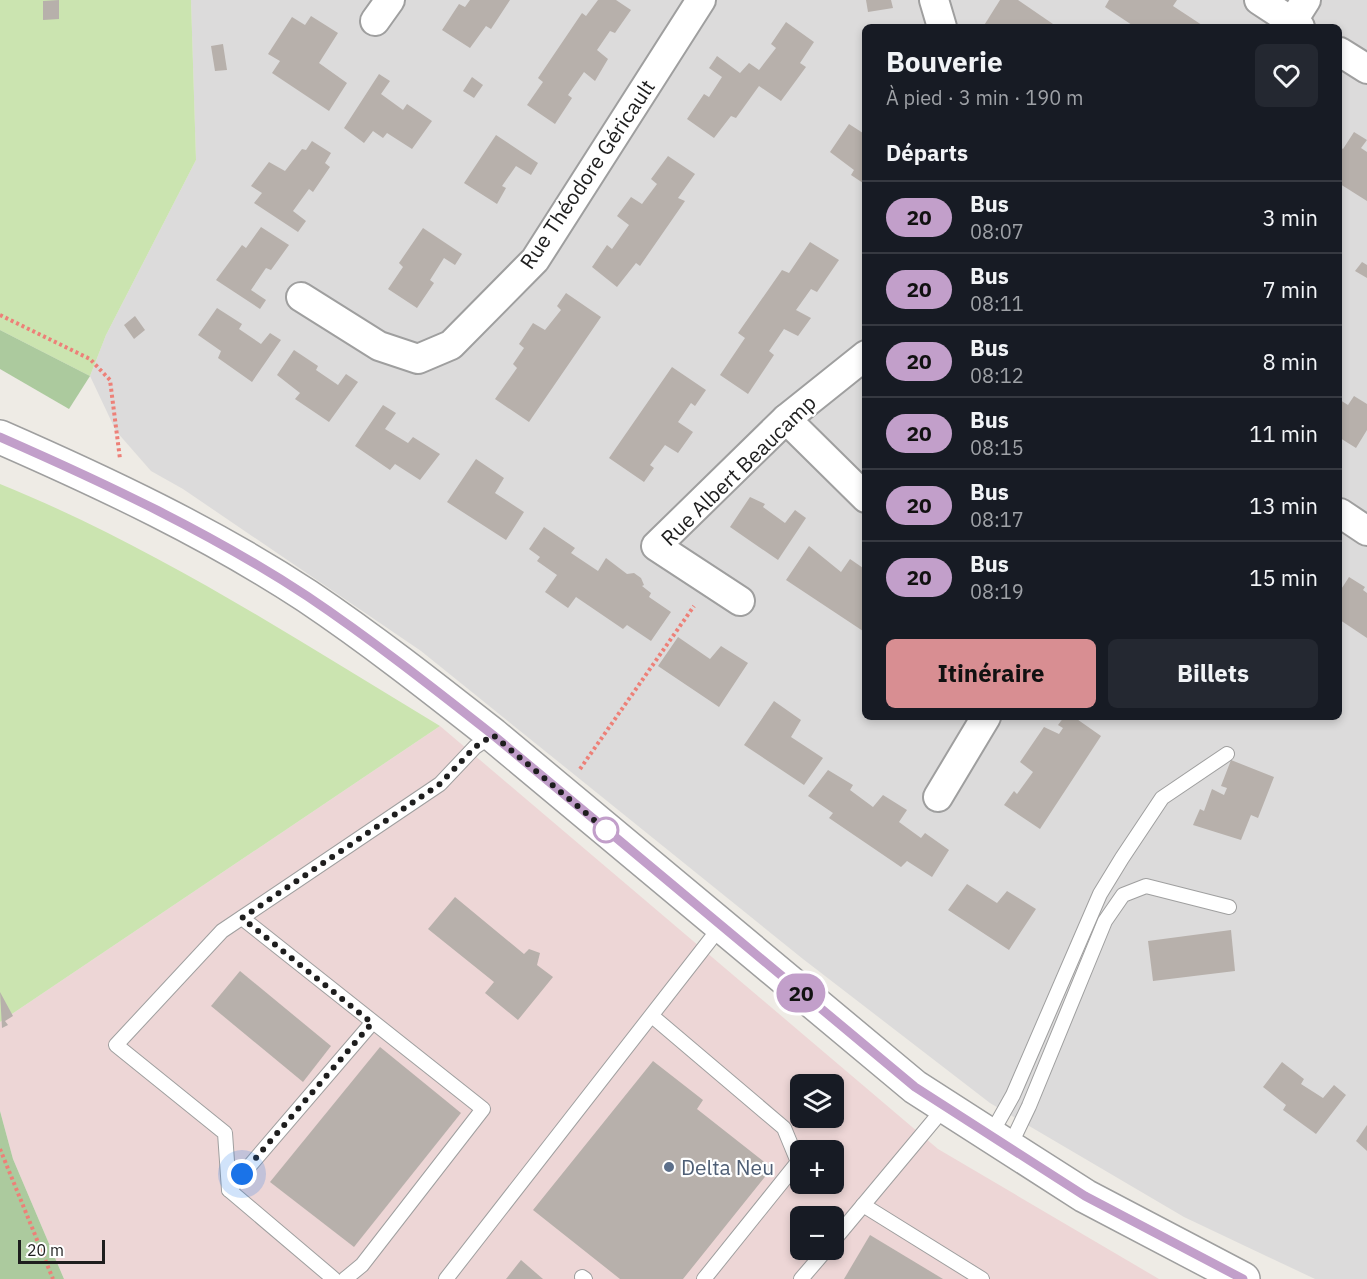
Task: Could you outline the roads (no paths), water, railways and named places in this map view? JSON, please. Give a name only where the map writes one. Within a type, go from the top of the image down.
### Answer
[{"type":"street","name":"Rue Théodore Géricault","points":[[301,297],[380,346],[418,359],[451,345],[535,260],[701,0]]},
{"type":"street","points":[[934,0],[941,24]]},
{"type":"street","points":[[1259,0],[1300,16]]},
{"type":"street","points":[[1342,53],[1367,69]]},
{"type":"street","name":"Rue Albert Beaucamp","points":[[740,601],[656,546],[786,419],[862,358]]},
{"type":"street","points":[[786,419],[862,494]]},
{"type":"street","points":[[0,437],[180,521],[306,596],[426,682],[493,735],[915,1087],[1085,1196],[1243,1279]]},
{"type":"street","points":[[1342,514],[1367,531]]},
{"type":"street","points":[[938,797],[984,720]]},
{"type":"lane","points":[[334,1279],[229,1190],[225,1133],[116,1045],[222,931],[440,784],[475,747],[493,735]]},
{"type":"lane","points":[[999,1142],[1013,1095],[1100,894],[1162,798],[1227,754]]},
{"type":"lane","points":[[999,1142],[1029,1106],[1105,921],[1123,895],[1146,886],[1229,907]]},
{"type":"lane","points":[[242,918],[483,1109],[362,1265],[345,1279]]},
{"type":"lane","points":[[446,1279],[721,926]]},
{"type":"lane","points":[[651,1016],[784,1128],[798,1162],[704,1279]]},
{"type":"lane","points":[[229,1190],[372,1023]]},
{"type":"lane","points":[[844,1228],[945,1107]]},
{"type":"lane","points":[[863,1205],[982,1279]]},
{"type":"lane","points":[[801,1279],[817,1260]]},
{"type":"place","name":"Delta Neu","points":[[669,1167]]}]
